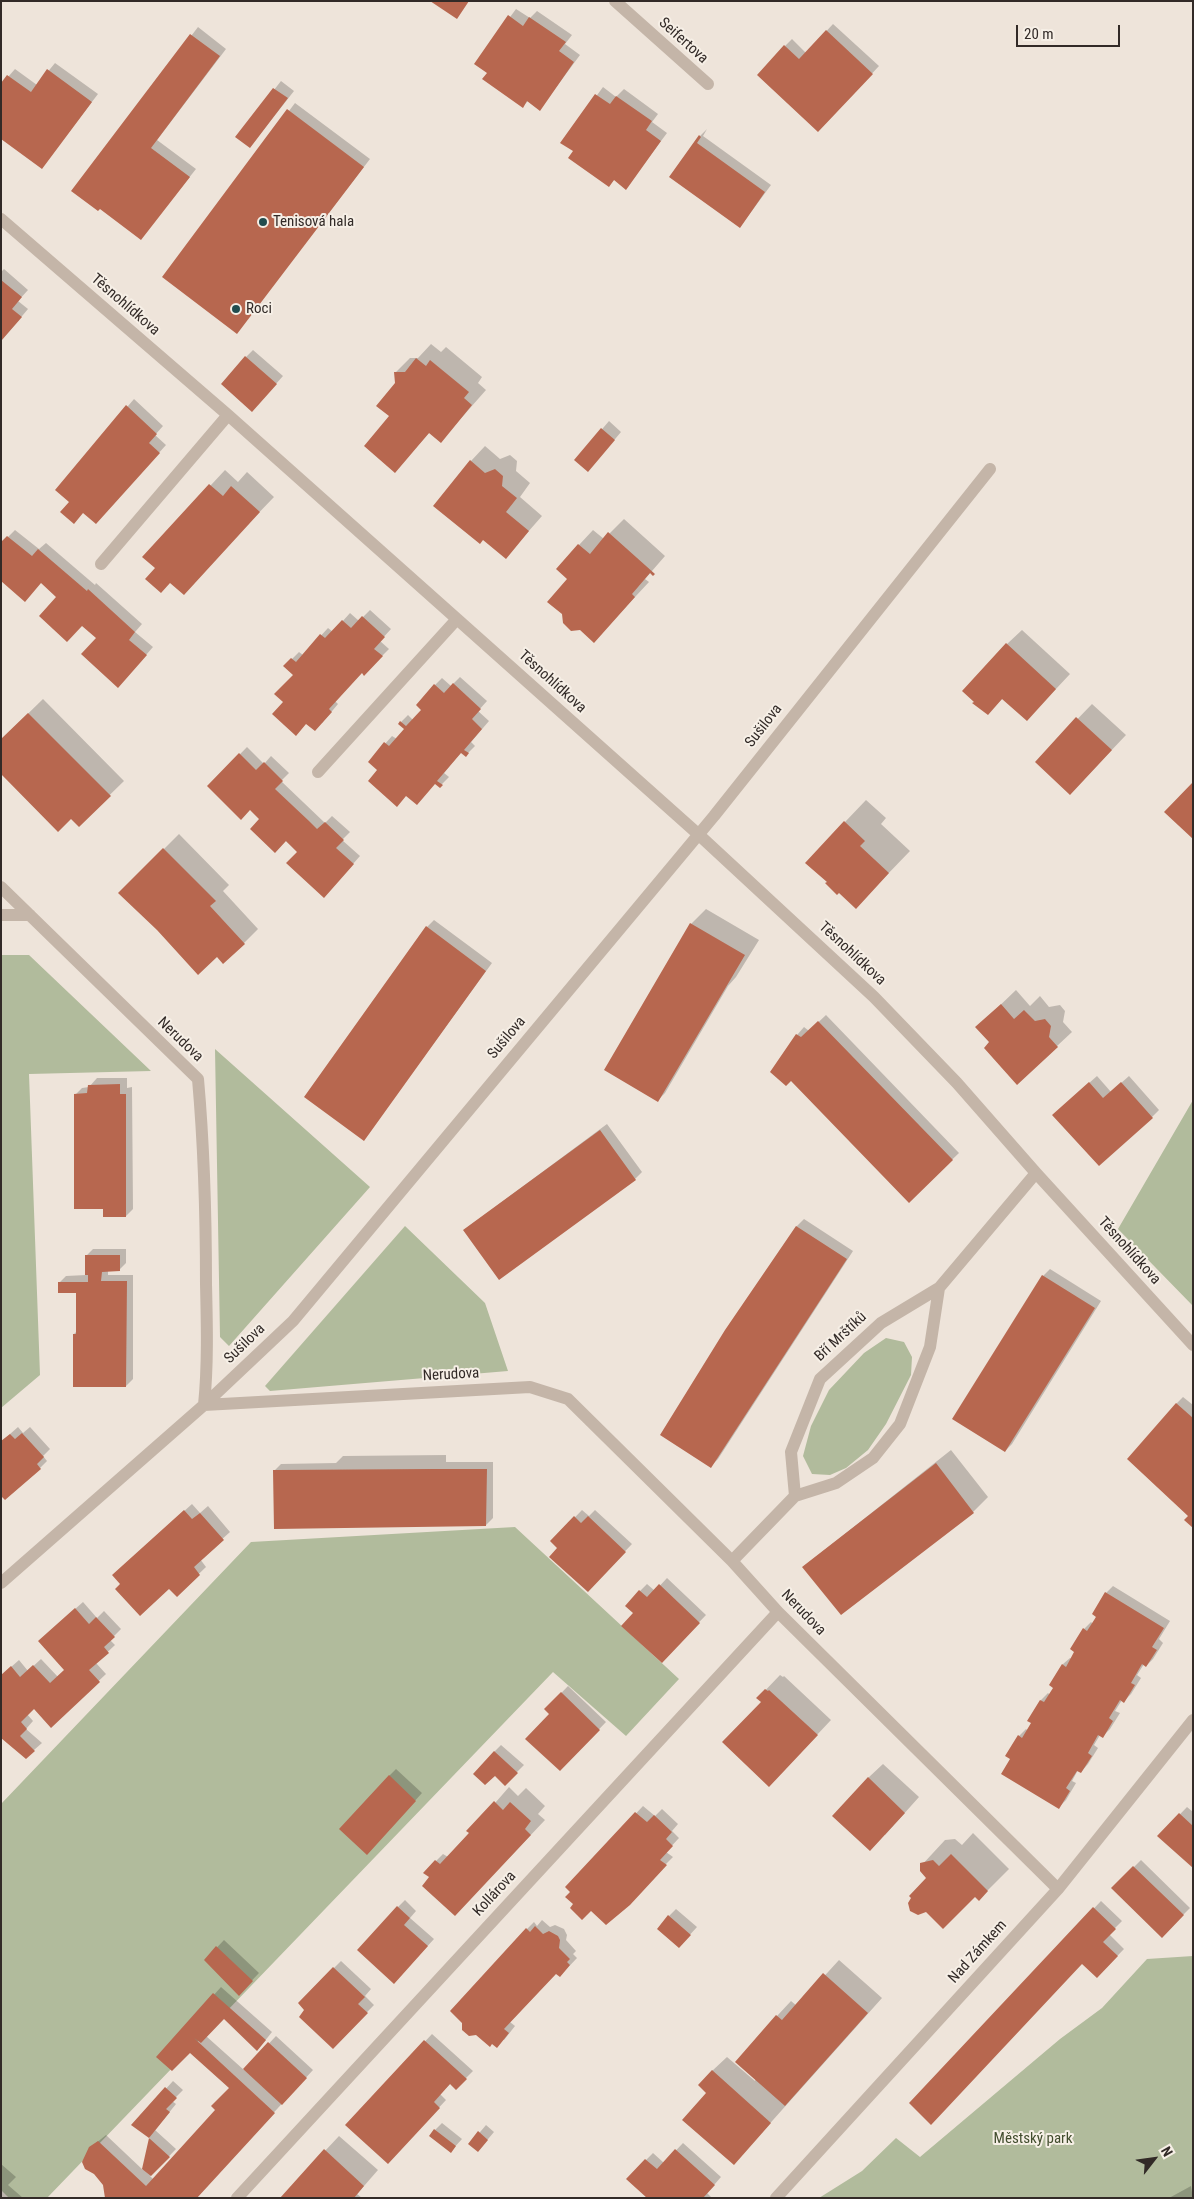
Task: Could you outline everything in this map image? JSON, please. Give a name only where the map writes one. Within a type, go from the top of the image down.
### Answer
[{"type":"street","name":"Seifertova","points":[[615,1],[708,84]]},
{"type":"street","name":"Těsnohlídkova","points":[[1,219],[228,415],[458,619],[698,834],[874,997],[957,1083],[1036,1174],[1193,1345]]},
{"type":"street","points":[[101,564],[228,415]]},
{"type":"street","name":"Sušilova","points":[[1,1583],[204,1406],[293,1321],[698,834],[990,469]]},
{"type":"street","points":[[318,772],[458,619]]},
{"type":"street","name":"Nerudova","points":[[1,887],[198,1079],[203,1135],[206,1240],[207,1380],[204,1406],[530,1387],[568,1399],[732,1561],[778,1612],[1058,1889]]},
{"type":"street","points":[[1,915],[30,915]]},
{"type":"street","name":"Bří Mrštíků","points":[[795,1496],[790,1452],[820,1379],[881,1323],[939,1288],[1036,1174]]},
{"type":"street","points":[[732,1561],[795,1496],[836,1483],[873,1458],[900,1424],[930,1347],[939,1288]]},
{"type":"street","name":"Kollárova","points":[[237,2198],[778,1612]]},
{"type":"street","name":"Nad Zámkem","points":[[776,2198],[1058,1889],[1193,1720]]},
{"type":"green space","points":[[1,955],[29,955],[151,1071],[29,1074],[40,1375],[1,1408]]},
{"type":"green space","points":[[215,1049],[370,1187],[229,1346],[220,1337]]},
{"type":"green space","points":[[1193,1100],[1193,1306],[1118,1229]]},
{"type":"green space","points":[[405,1226],[485,1303],[508,1371],[270,1391],[265,1386]]},
{"type":"green space","points":[[886,1338],[904,1342],[912,1357],[911,1375],[886,1424],[868,1450],[846,1468],[830,1475],[812,1474],[803,1456],[811,1426],[829,1390],[864,1353]]},
{"type":"green space","points":[[515,1527],[679,1679],[626,1736],[553,1672],[47,2198],[9,2198],[1,2190],[1,1804],[251,1542]]},
{"type":"green space","name":"Městský park","points":[[1193,1956],[1193,2198],[819,2198],[862,2171],[896,2138],[920,2157],[1060,2039],[1102,2008],[1147,1959]]},
{"type":"building","points":[[430,1],[469,1],[457,19]]},
{"type":"building","points":[[508,15],[523,26],[529,17],[566,42],[559,51],[574,62],[540,111],[527,101],[523,108],[482,79],[487,73],[474,64]]},
{"type":"building","points":[[826,30],[873,74],[818,132],[757,75],[784,45],[799,59]]},
{"type":"building","points":[[190,34],[220,56],[151,148],[190,177],[141,240],[100,209],[98,211],[71,191]]},
{"type":"building","points":[[47,69],[92,102],[42,169],[1,139],[1,83],[7,75],[31,92]]},
{"type":"building","points":[[273,88],[288,98],[250,148],[235,137]]},
{"type":"building","points":[[595,94],[610,104],[616,96],[652,121],[646,130],[661,141],[626,190],[614,180],[609,187],[568,158],[573,151],[560,143]]},
{"type":"building","name":"Tenisová hala","points":[[287,109],[364,167],[237,334],[162,277]]},
{"type":"building","points":[[699,135],[701,137],[697,143],[765,192],[740,228],[669,177]]},
{"type":"building","points":[[1,280],[22,297],[12,309],[22,317],[1,341]]},
{"type":"building","points":[[245,356],[277,384],[252,412],[221,384]]},
{"type":"building","points":[[416,358],[426,366],[430,360],[469,392],[464,398],[472,405],[441,443],[429,433],[395,473],[364,446],[389,416],[376,406],[395,383],[394,372],[405,372]]},
{"type":"building","points":[[126,405],[157,434],[149,443],[160,453],[96,524],[83,513],[74,524],[60,512],[69,502],[55,490]]},
{"type":"building","points":[[601,428],[615,440],[588,472],[574,460]]},
{"type":"building","points":[[470,460],[485,473],[495,469],[503,476],[502,486],[517,498],[506,512],[529,531],[506,559],[483,540],[480,544],[433,506]]},
{"type":"building","points":[[209,484],[223,496],[231,486],[260,512],[184,595],[170,583],[161,593],[145,579],[155,568],[142,557]]},
{"type":"building","points":[[608,532],[655,574],[653,576],[650,573],[632,594],[635,597],[594,643],[580,630],[571,631],[563,623],[562,614],[547,602],[567,579],[556,569],[578,544],[590,554]]},
{"type":"building","points":[[7,536],[32,556],[38,549],[87,591],[88,589],[135,632],[129,640],[147,655],[118,688],[81,654],[96,638],[82,626],[67,642],[39,616],[56,597],[41,583],[25,602],[1,581],[1,542]]},
{"type":"building","points":[[362,616],[385,637],[374,649],[383,656],[364,676],[362,673],[329,709],[332,712],[315,731],[306,724],[296,736],[272,714],[283,702],[274,694],[293,675],[283,666],[291,658],[296,662],[320,634],[325,638],[342,620],[351,628]]},
{"type":"building","points":[[1006,643],[1056,689],[1027,721],[1002,699],[988,715],[972,703],[974,702],[962,691]]},
{"type":"building","points":[[453,683],[481,709],[472,719],[482,729],[464,750],[469,753],[466,757],[461,753],[437,781],[443,785],[440,788],[435,784],[417,805],[406,796],[397,807],[368,781],[377,770],[368,762],[384,742],[389,746],[404,729],[398,724],[400,721],[406,726],[421,710],[416,705],[434,684],[444,693]]},
{"type":"building","points":[[28,713],[111,796],[79,827],[71,819],[58,832],[1,774],[1,739]]},
{"type":"building","points":[[1076,717],[1112,750],[1070,795],[1035,762]]},
{"type":"building","points":[[239,753],[256,770],[264,762],[283,781],[275,789],[317,829],[325,822],[344,840],[336,848],[354,864],[324,898],[286,863],[297,852],[286,841],[275,853],[250,829],[259,819],[250,810],[241,820],[207,786]]},
{"type":"building","points":[[1193,782],[1193,839],[1164,812]]},
{"type":"building","points":[[844,821],[865,841],[860,846],[889,873],[856,909],[839,893],[837,895],[825,883],[827,882],[805,863]]},
{"type":"building","points":[[163,848],[216,901],[210,906],[245,944],[223,964],[217,957],[198,975],[157,930],[118,893]]},
{"type":"building","points":[[690,923],[745,955],[658,1102],[604,1070]]},
{"type":"building","points":[[426,926],[486,971],[364,1141],[304,1097]]},
{"type":"building","points":[[1001,1004],[1014,1019],[1024,1010],[1035,1021],[1045,1019],[1051,1026],[1049,1037],[1058,1047],[1017,1085],[984,1048],[989,1042],[975,1027]]},
{"type":"building","points":[[818,1021],[953,1160],[909,1203],[791,1081],[786,1086],[770,1072],[796,1034],[801,1037]]},
{"type":"building","points":[[1089,1082],[1103,1098],[1121,1082],[1153,1118],[1099,1166],[1052,1115]]},
{"type":"building","points":[[120,1084],[120,1094],[126,1094],[126,1217],[103,1217],[103,1209],[74,1209],[74,1094],[87,1093],[88,1085]]},
{"type":"building","points":[[600,1130],[636,1180],[499,1280],[463,1230]]},
{"type":"building","points":[[796,1226],[847,1259],[711,1468],[660,1435],[725,1330]]},
{"type":"building","points":[[85,1255],[120,1255],[120,1271],[102,1272],[101,1281],[127,1281],[126,1387],[73,1387],[73,1334],[76,1334],[76,1293],[58,1293],[58,1282],[88,1282],[88,1275],[85,1275]]},
{"type":"building","points":[[1042,1275],[1095,1308],[1005,1452],[952,1419]]},
{"type":"building","points":[[1176,1403],[1193,1418],[1193,1528],[1184,1520],[1188,1516],[1127,1459]]},
{"type":"building","points":[[22,1433],[44,1457],[37,1464],[41,1469],[5,1500],[1,1496],[1,1441],[10,1434],[15,1439]]},
{"type":"building","points":[[936,1463],[974,1513],[841,1615],[802,1567]]},
{"type":"building","points":[[487,1469],[486,1526],[274,1529],[273,1470]]},
{"type":"building","points":[[184,1510],[192,1519],[200,1513],[224,1540],[194,1567],[200,1575],[177,1597],[169,1589],[140,1616],[115,1589],[120,1584],[112,1575]]},
{"type":"building","points":[[574,1516],[581,1523],[588,1516],[626,1552],[588,1592],[549,1557],[557,1548],[550,1541]]},
{"type":"building","points":[[659,1584],[700,1623],[662,1663],[621,1626],[633,1613],[625,1606],[639,1590],[647,1597]]},
{"type":"building","points":[[1105,1592],[1164,1628],[1152,1647],[1157,1650],[1146,1667],[1142,1664],[1131,1683],[1135,1685],[1124,1703],[1120,1700],[1109,1718],[1113,1721],[1103,1738],[1098,1735],[1088,1753],[1092,1756],[1081,1773],[1077,1771],[1066,1788],[1070,1791],[1059,1809],[1001,1774],[1010,1759],[1005,1756],[1018,1735],[1022,1738],[1031,1723],[1027,1721],[1040,1700],[1044,1702],[1053,1688],[1049,1685],[1062,1664],[1066,1667],[1074,1652],[1070,1649],[1083,1628],[1087,1631],[1096,1617],[1092,1614]]},
{"type":"building","points":[[75,1608],[89,1624],[96,1617],[115,1637],[104,1647],[109,1653],[89,1670],[100,1682],[51,1728],[34,1709],[21,1722],[27,1729],[20,1736],[35,1751],[26,1759],[1,1738],[1,1675],[11,1666],[20,1677],[33,1665],[50,1683],[64,1670],[38,1641]]},
{"type":"building","points":[[765,1689],[769,1690],[818,1735],[769,1787],[722,1742],[761,1702],[756,1698]]},
{"type":"building","points":[[561,1692],[600,1730],[560,1771],[525,1739],[549,1714],[544,1709]]},
{"type":"building","points":[[494,1751],[518,1773],[505,1786],[495,1776],[485,1785],[473,1774]]},
{"type":"building","points":[[389,1775],[416,1801],[367,1855],[339,1829]]},
{"type":"building","points":[[868,1777],[905,1813],[870,1851],[832,1816]]},
{"type":"building","points":[[494,1801],[503,1810],[510,1802],[531,1821],[525,1829],[531,1835],[455,1916],[422,1886],[429,1877],[423,1873],[435,1860],[440,1864],[469,1833],[466,1831]]},
{"type":"building","points":[[635,1812],[647,1822],[654,1815],[672,1832],[666,1839],[673,1846],[660,1860],[667,1865],[630,1905],[606,1925],[591,1911],[582,1920],[570,1908],[573,1904],[565,1897],[570,1892],[565,1887]]},
{"type":"building","points":[[1179,1813],[1193,1826],[1193,1868],[1157,1836]]},
{"type":"building","points":[[951,1854],[988,1891],[979,1901],[975,1897],[943,1929],[926,1912],[918,1915],[910,1911],[908,1903],[911,1898],[909,1896],[926,1878],[920,1871],[920,1863],[933,1860],[939,1866]]},
{"type":"building","points":[[1133,1866],[1184,1915],[1162,1938],[1111,1888]]},
{"type":"building","points":[[397,1906],[410,1918],[404,1925],[428,1946],[394,1984],[357,1950]]},
{"type":"building","points":[[1093,1907],[1116,1929],[1103,1942],[1118,1956],[1097,1978],[1082,1964],[931,2125],[909,2103]]},
{"type":"building","points":[[668,1915],[691,1935],[679,1948],[657,1929]]},
{"type":"building","points":[[535,1926],[543,1934],[549,1931],[558,1936],[560,1940],[559,1948],[570,1959],[567,1962],[570,1965],[560,1977],[556,1974],[504,2029],[509,2033],[497,2048],[492,2044],[490,2047],[476,2035],[469,2036],[462,2030],[462,2023],[450,2011],[526,1928],[530,1932]]},
{"type":"building","points":[[216,1946],[253,1981],[239,1996],[204,1960]]},
{"type":"building","points":[[333,1967],[365,1997],[358,2004],[368,2013],[333,2049],[299,2017],[304,2010],[298,2003]]},
{"type":"building","points":[[823,1973],[868,2013],[785,2106],[735,2062],[776,2015],[782,2020]]},
{"type":"building","points":[[213,1993],[266,2040],[257,2051],[224,2019],[201,2043],[194,2038],[275,2113],[197,2198],[105,2198],[103,2185],[94,2174],[85,2169],[82,2162],[89,2147],[98,2141],[146,2186],[215,2110],[211,2106],[229,2088],[190,2053],[172,2071],[156,2057]]},
{"type":"building","points":[[424,2040],[467,2079],[456,2090],[450,2084],[434,2102],[440,2108],[388,2164],[345,2125]]},
{"type":"building","points":[[268,2042],[307,2078],[282,2105],[243,2069]]},
{"type":"building","points":[[712,2070],[771,2123],[734,2165],[682,2120],[706,2093],[698,2085]]},
{"type":"building","points":[[165,2087],[177,2098],[166,2109],[170,2112],[149,2138],[131,2125]]},
{"type":"building","points":[[434,2129],[456,2146],[451,2153],[429,2136]]},
{"type":"building","points":[[478,2131],[488,2140],[478,2152],[468,2144]]},
{"type":"building","points":[[149,2138],[170,2157],[151,2176],[142,2169]]},
{"type":"building","points":[[324,2149],[364,2186],[354,2198],[280,2198]]},
{"type":"building","points":[[675,2149],[715,2185],[703,2198],[647,2198],[626,2179],[645,2159],[657,2169]]},
{"type":"place","name":"Tenisová hala","points":[[263,222]]},
{"type":"place","name":"Roci","points":[[236,309]]}]
